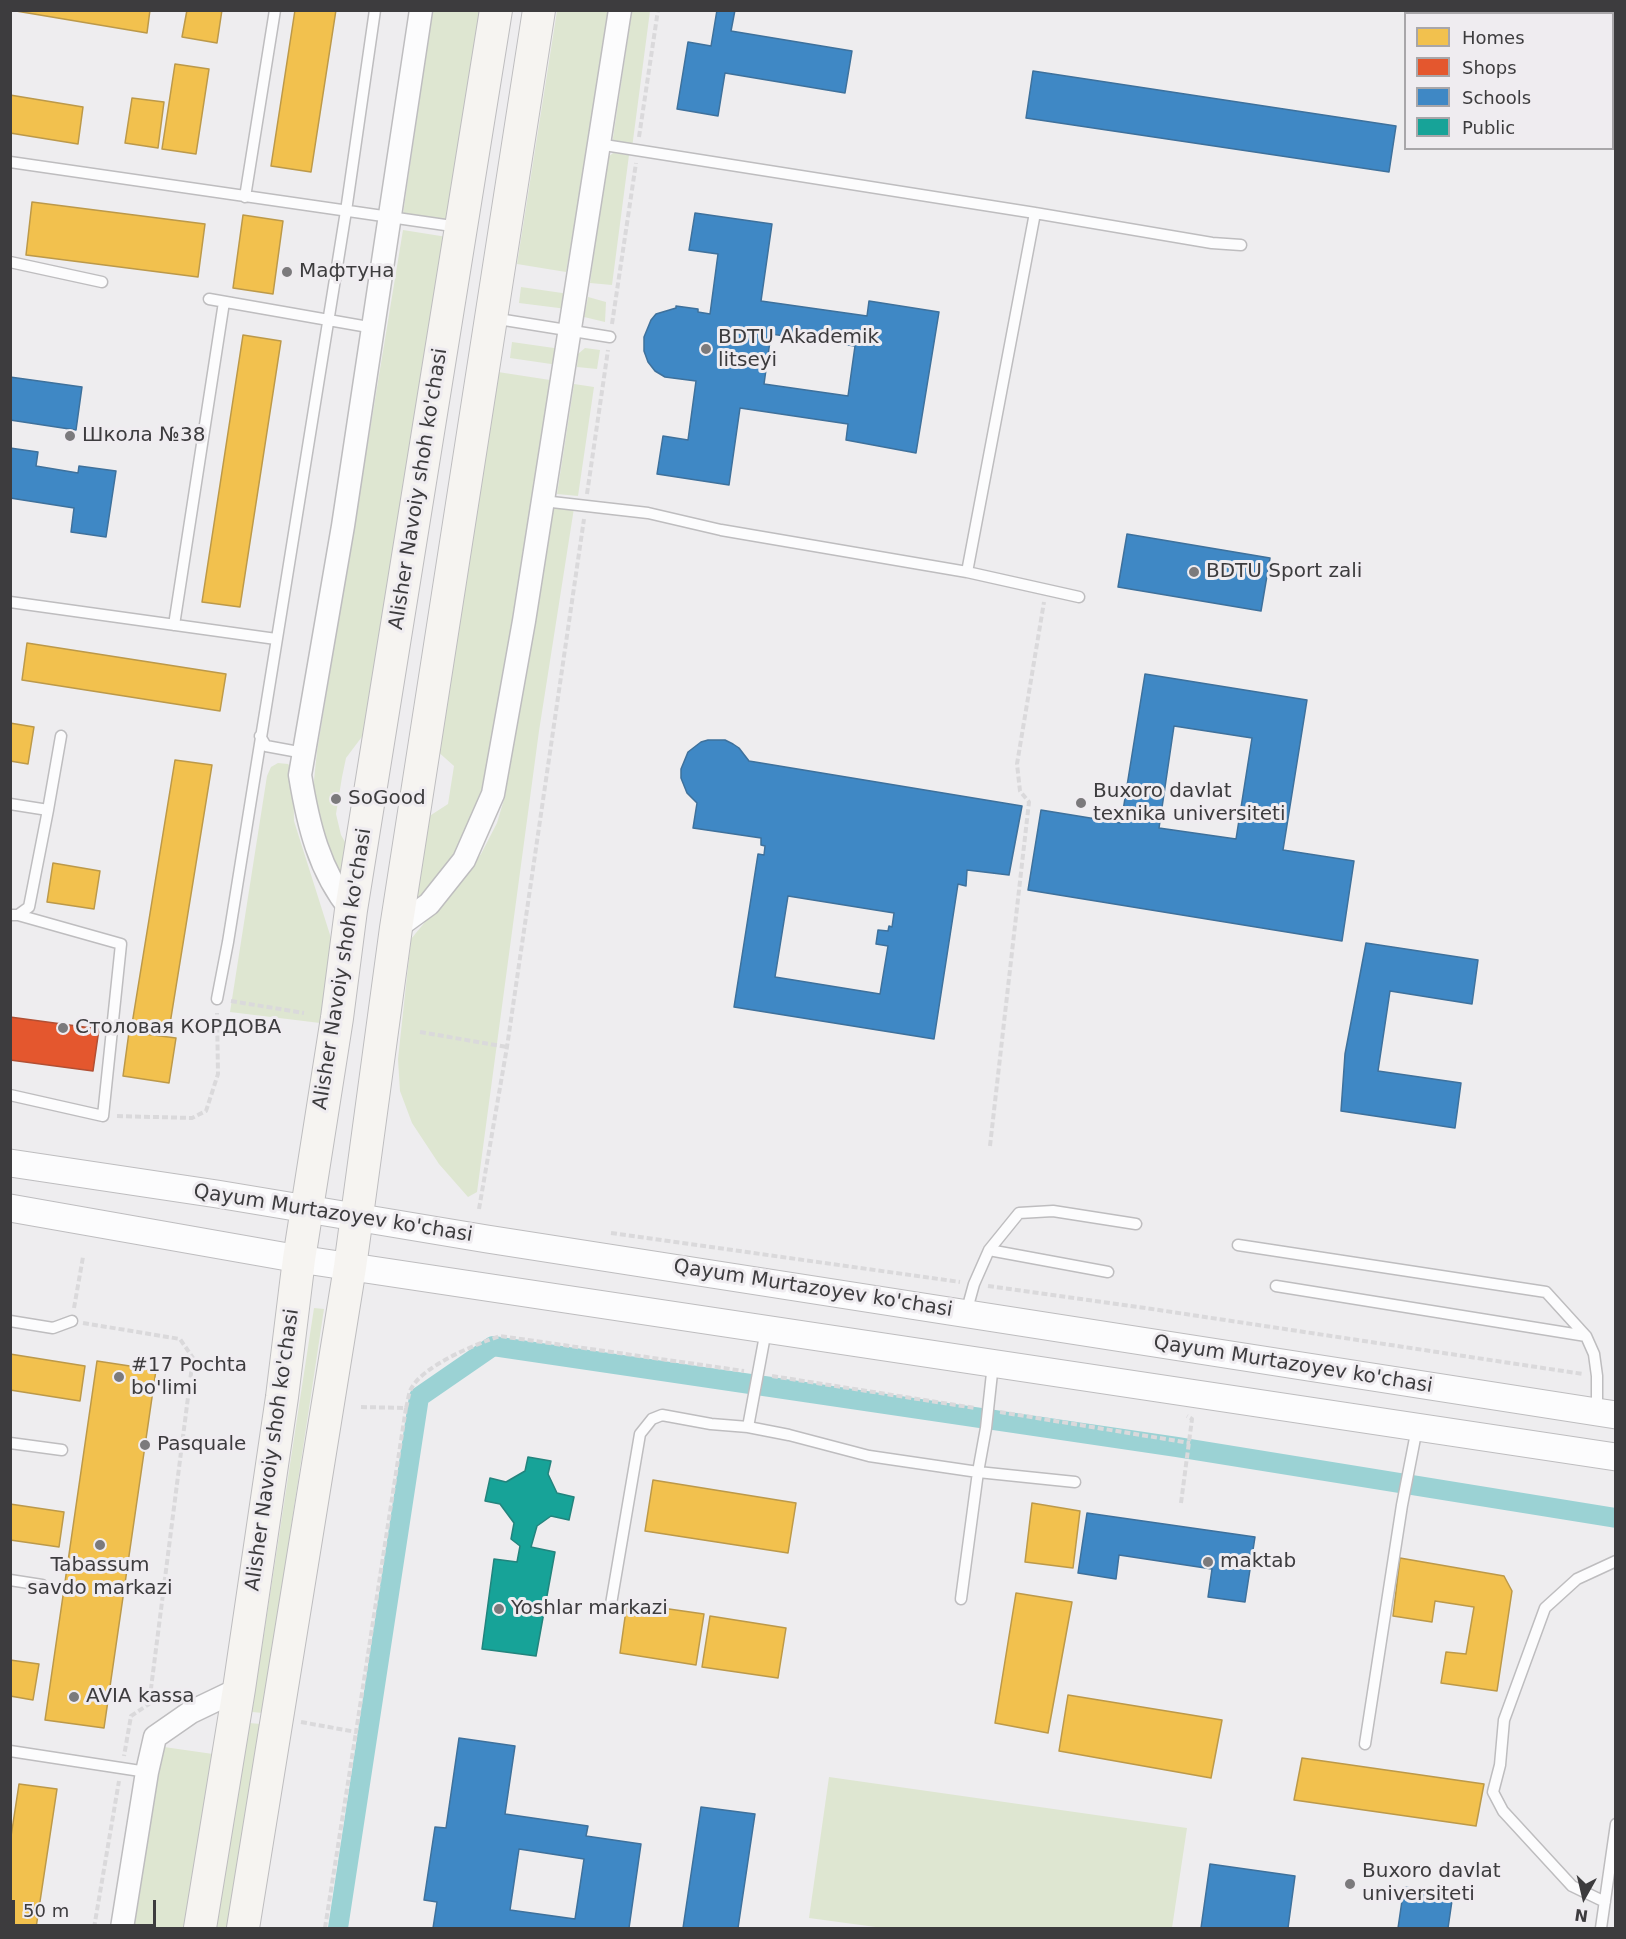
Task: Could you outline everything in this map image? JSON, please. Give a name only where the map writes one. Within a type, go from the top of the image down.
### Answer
[{"type":"main road","name":"Alisher Navoiy shoh ko'chasi","points":[[200,1929],[282,1397],[299,1259],[337,1018],[351,910],[496,10]]},
{"type":"main road","points":[[243,1929],[350,1267],[396,928],[539,10]]},
{"type":"street","points":[[351,910],[329,878],[311,831],[300,774],[343,526],[421,10]]},
{"type":"street","points":[[396,928],[429,904],[464,860],[493,794],[524,621],[620,10]]},
{"type":"street","name":"Qayum Murtazoyev ko'chasi","points":[[10,1163],[1606,1413]]},
{"type":"street","points":[[10,1208],[299,1259],[993,1363],[1415,1437],[1616,1457]]},
{"type":"street","points":[[122,1929],[147,1772],[155,1737],[192,1712],[238,1689]]},
{"type":"lane","points":[[244,197],[275,10]]},
{"type":"lane","points":[[217,999],[346,211],[375,10]]},
{"type":"lane","points":[[598,144],[1212,243],[1241,244]]},
{"type":"lane","points":[[10,162],[462,227]]},
{"type":"lane","points":[[967,572],[1035,213]]},
{"type":"lane","points":[[10,262],[102,282]]},
{"type":"lane","points":[[209,299],[374,328]]},
{"type":"lane","points":[[174,625],[224,302]]},
{"type":"lane","points":[[492,318],[610,337]]},
{"type":"lane","points":[[543,501],[648,513],[721,530],[967,572],[1079,597]]},
{"type":"lane","points":[[10,602],[276,639]]},
{"type":"lane","points":[[14,915],[29,907],[62,735]]},
{"type":"lane","points":[[260,736],[266,746],[304,753]]},
{"type":"lane","points":[[10,804],[48,810]]},
{"type":"lane","points":[[10,1095],[103,1116],[121,944],[14,915]]},
{"type":"lane","points":[[966,1313],[974,1284],[989,1250],[1020,1213],[1053,1211],[1136,1224]]},
{"type":"lane","points":[[1238,1245],[1546,1292],[1586,1336],[1594,1354],[1606,1413]]},
{"type":"lane","points":[[989,1250],[1108,1272]]},
{"type":"lane","points":[[1276,1286],[1586,1336]]},
{"type":"lane","points":[[10,1321],[53,1328],[72,1321]]},
{"type":"lane","points":[[748,1427],[751,1400],[766,1329]]},
{"type":"lane","points":[[961,1599],[993,1363]]},
{"type":"lane","points":[[611,1604],[640,1434],[652,1419],[662,1415],[789,1435],[869,1456],[978,1472],[1075,1482]]},
{"type":"lane","points":[[1365,1744],[1402,1505],[1415,1437]]},
{"type":"lane","points":[[10,1443],[62,1450]]},
{"type":"lane","points":[[1608,1907],[1572,1886],[1503,1811],[1493,1792],[1500,1765],[1504,1720],[1545,1608],[1577,1579],[1616,1561]]},
{"type":"lane","points":[[10,1580],[42,1585]]},
{"type":"lane","points":[[10,1751],[147,1772]]},
{"type":"lane","points":[[1601,1929],[1608,1907],[1616,1824]]},
{"type":"path","points":[[479,1209],[507,1047],[658,10]]},
{"type":"path","points":[[990,1146],[1029,802],[1020,791],[1017,764],[1046,590]]},
{"type":"path","points":[[103,1116],[192,1118],[206,1111],[218,1074],[217,999],[304,1013]]},
{"type":"path","points":[[420,1032],[507,1047]]},
{"type":"path","points":[[609,1233],[1152,1308],[1597,1376]]},
{"type":"path","points":[[83,1257],[72,1321],[180,1339],[193,1358],[149,1704],[131,1716],[94,1929]]},
{"type":"path","points":[[325,1929],[406,1408],[411,1389],[428,1371],[472,1346],[500,1336],[1190,1443],[1181,1503]]},
{"type":"path","points":[[361,1407],[406,1408]]},
{"type":"path","points":[[295,1721],[356,1732]]},
{"type":"green space","points":[[1522,10],[1615,11],[1615,117],[1614,12],[1521,12]]},
{"type":"green space","points":[[432,11],[484,11],[453,220],[403,214]]},
{"type":"green space","points":[[557,11],[612,11],[566,272],[517,264]]},
{"type":"green space","points":[[632,11],[650,11],[632,148],[612,144]]},
{"type":"green space","points":[[613,153],[629,155],[612,285],[590,283],[607,158]]},
{"type":"green space","points":[[403,230],[447,237],[370,726],[346,758],[336,814],[341,835],[349,849],[343,886],[327,859],[313,790],[317,751]]},
{"type":"green space","points":[[521,287],[569,294],[567,309],[519,303]]},
{"type":"green space","points":[[588,297],[606,302],[605,322],[584,317]]},
{"type":"green space","points":[[512,342],[561,349],[558,365],[510,358]]},
{"type":"green space","points":[[585,348],[600,350],[597,369],[577,367],[578,354]]},
{"type":"green space","points":[[498,372],[550,380],[482,802],[463,842],[416,904],[428,817],[448,804],[454,766],[436,750]]},
{"type":"green space","points":[[574,384],[594,387],[578,496],[557,494]]},
{"type":"green space","points":[[550,504],[574,508],[539,731],[477,1192],[468,1197],[439,1164],[412,1123],[400,1091],[398,1059],[411,939],[481,854],[497,823],[505,796]]},
{"type":"green space","points":[[278,763],[288,764],[293,769],[294,821],[331,938],[320,1023],[230,1012],[267,776],[271,767]]},
{"type":"green space","points":[[314,1308],[324,1309],[263,1713],[252,1712]]},
{"type":"green space","points":[[249,1723],[261,1724],[228,1928],[216,1928]]},
{"type":"green space","points":[[164,1747],[213,1754],[184,1928],[132,1928],[160,1759]]},
{"type":"green space","points":[[829,1777],[1187,1828],[1172,1928],[883,1928],[809,1918]]},
{"type":"building: Homes","points":[[10,10],[150,10],[147,33]]},
{"type":"building: Homes","points":[[187,10],[222,10],[217,43],[182,37]]},
{"type":"building: Homes","points":[[295,10],[336,10],[311,172],[271,166]]},
{"type":"building: Homes","points":[[175,64],[209,69],[196,154],[162,149]]},
{"type":"building: Homes","points":[[10,95],[83,107],[78,144],[10,133]]},
{"type":"building: Homes","points":[[132,98],[164,102],[158,148],[125,143]]},
{"type":"building: Homes","points":[[32,202],[205,224],[198,277],[26,255]]},
{"type":"building: Homes","points":[[243,215],[283,221],[273,294],[233,288]]},
{"type":"building: Homes","points":[[243,335],[281,341],[240,607],[202,602]]},
{"type":"building: Homes","points":[[27,643],[226,674],[220,711],[22,680]]},
{"type":"building: Homes","points":[[10,723],[34,727],[28,764],[10,761]]},
{"type":"building: Homes","points":[[175,760],[212,765],[169,1030],[132,1024]]},
{"type":"building: Homes","points":[[53,863],[100,871],[94,909],[47,902]]},
{"type":"building: Homes","points":[[129,1032],[176,1038],[169,1083],[123,1076]]},
{"type":"building: Homes","points":[[10,1354],[85,1366],[80,1401],[10,1390]]},
{"type":"building: Homes","name":"Tabassum savdo markazi","points":[[97,1361],[156,1370],[104,1728],[45,1720]]},
{"type":"building: Homes","points":[[653,1480],[796,1503],[788,1553],[645,1531]]},
{"type":"building: Homes","points":[[1032,1503],[1080,1511],[1073,1568],[1025,1562]]},
{"type":"building: Homes","points":[[10,1504],[64,1512],[59,1547],[10,1540]]},
{"type":"building: Homes","points":[[1400,1558],[1504,1576],[1512,1591],[1497,1691],[1441,1683],[1446,1652],[1466,1654],[1474,1607],[1435,1601],[1432,1622],[1393,1616]]},
{"type":"building: Homes","points":[[1016,1593],[1072,1602],[1048,1733],[995,1723]]},
{"type":"building: Homes","points":[[627,1603],[704,1614],[696,1665],[620,1653]]},
{"type":"building: Homes","points":[[710,1616],[786,1628],[778,1678],[702,1667]]},
{"type":"building: Homes","points":[[10,1660],[39,1664],[33,1700],[10,1696]]},
{"type":"building: Homes","points":[[1068,1695],[1222,1720],[1211,1778],[1059,1751]]},
{"type":"building: Homes","points":[[1302,1758],[1484,1784],[1476,1826],[1294,1800]]},
{"type":"building: Homes","points":[[19,1784],[57,1789],[36,1928],[10,1928],[10,1843]]},
{"type":"building: Shops","points":[[10,1017],[99,1029],[93,1071],[10,1060]]},
{"type":"building: Schools","points":[[717,10],[735,10],[731,31],[852,51],[845,93],[725,73],[718,116],[677,109],[688,42],[711,46]]},
{"type":"building: Schools","points":[[1033,71],[1396,126],[1389,172],[1026,118]]},
{"type":"building: Schools","name":"BDTU Akademik litseyi","points":[[695,213],[772,224],[761,301],[867,316],[869,301],[939,312],[916,453],[846,440],[848,424],[740,408],[729,485],[657,474],[663,436],[688,440],[696,381],[665,377],[655,371],[644,351],[644,337],[656,314],[676,308],[676,306],[698,309],[698,312],[710,314],[718,254],[689,250]],"holes":[[[771,334],[855,346],[848,396],[764,384]]]},
{"type":"building: Schools","points":[[10,377],[82,387],[76,430],[10,420]]},
{"type":"building: Schools","points":[[10,448],[38,452],[36,466],[78,473],[79,466],[116,471],[106,537],[71,532],[74,508],[10,498]]},
{"type":"building: Schools","name":"BDTU Sport zali","points":[[1127,534],[1270,558],[1261,611],[1118,587]]},
{"type":"building: Schools","points":[[1145,674],[1307,700],[1283,850],[1354,861],[1342,941],[1028,890],[1041,810],[1121,823]],"holes":[[[1174,726],[1252,738],[1236,839],[1159,828]]]},
{"type":"building: Schools","points":[[725,740],[739,748],[749,761],[1022,806],[1009,875],[967,870],[966,886],[958,884],[934,1039],[734,1007],[758,854],[764,855],[765,846],[761,845],[761,838],[693,828],[697,803],[687,793],[681,778],[681,769],[688,752],[701,742]],"holes":[[[788,896],[894,913],[892,927],[889,926],[888,931],[878,930],[876,944],[888,946],[880,994],[775,977]]]},
{"type":"building: Schools","points":[[1366,943],[1478,960],[1472,1004],[1390,991],[1378,1071],[1461,1083],[1455,1128],[1341,1111],[1345,1054]]},
{"type":"building: Schools","name":"maktab","points":[[1087,1513],[1255,1537],[1245,1602],[1208,1597],[1212,1569],[1119,1555],[1116,1579],[1078,1573]]},
{"type":"building: Schools","points":[[459,1738],[515,1746],[505,1814],[588,1826],[586,1836],[641,1844],[629,1928],[433,1928],[437,1902],[424,1900],[435,1827],[446,1828]],"holes":[[[519,1849],[584,1859],[575,1919],[510,1910]]]},
{"type":"building: Schools","points":[[701,1807],[755,1814],[738,1928],[683,1928]]},
{"type":"building: Schools","points":[[1210,1864],[1295,1876],[1288,1928],[1201,1928]]},
{"type":"building: Schools","points":[[1404,1887],[1453,1894],[1448,1928],[1398,1928]]},
{"type":"building: Public","points":[[528,1457],[551,1461],[548,1474],[557,1493],[574,1497],[569,1520],[551,1516],[537,1526],[531,1547],[555,1552],[536,1656],[482,1649],[494,1559],[517,1562],[520,1546],[511,1539],[514,1523],[500,1504],[485,1501],[490,1478],[506,1482],[525,1471]]},
{"type":"waterway","points":[[338,1928],[419,1397],[493,1346],[1177,1447],[1616,1518]]},
{"type":"place","name":"Мафтуна","points":[[287,272]]},
{"type":"place","name":"BDTU Akademik litseyi","points":[[706,349]]},
{"type":"place","name":"Школа №38","points":[[70,436]]},
{"type":"place","name":"BDTU Sport zali","points":[[1194,572]]},
{"type":"place","name":"SoGood","points":[[336,799]]},
{"type":"place","name":"Buxoro davlat texnika universiteti","points":[[1081,803]]},
{"type":"place","name":"Столовая КОРДОВА","points":[[63,1028]]},
{"type":"place","name":"#17 Pochta bo'limi","points":[[119,1377]]},
{"type":"place","name":"Pasquale","points":[[145,1445]]},
{"type":"place","name":"Tabassum savdo markazi","points":[[100,1545]]},
{"type":"place","name":"maktab","points":[[1208,1562]]},
{"type":"place","name":"Yoshlar markazi","points":[[499,1609]]},
{"type":"place","name":"AVIA kassa","points":[[74,1697]]},
{"type":"place","name":"Buxoro davlat universiteti","points":[[1350,1884]]}]
